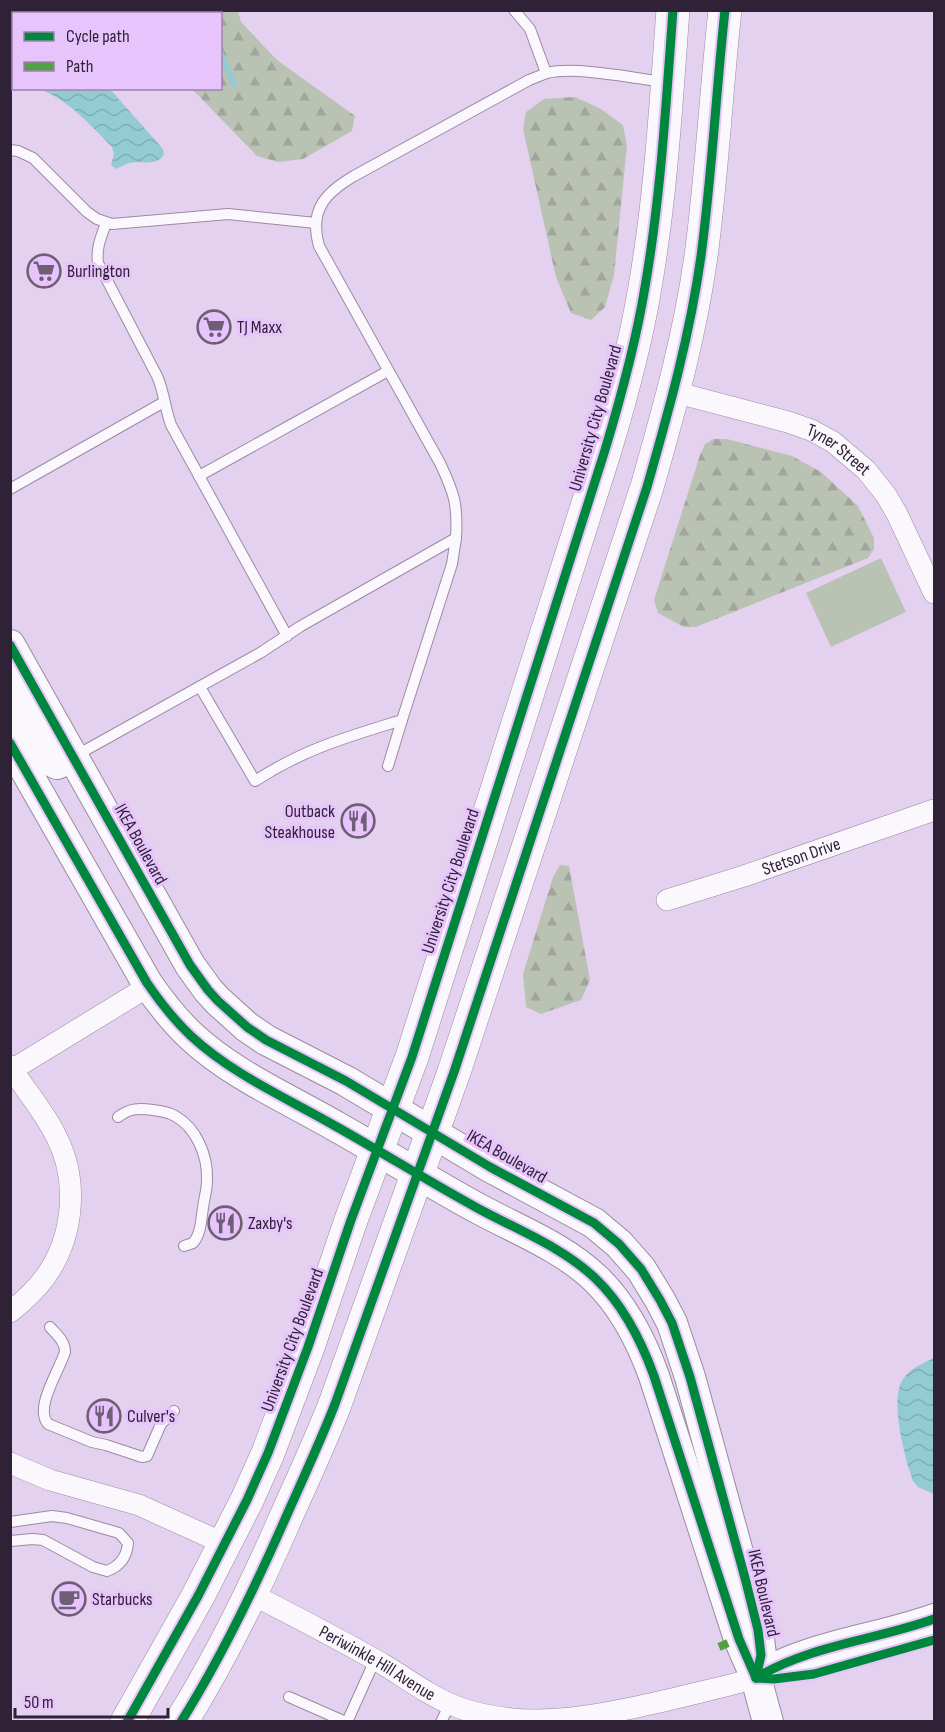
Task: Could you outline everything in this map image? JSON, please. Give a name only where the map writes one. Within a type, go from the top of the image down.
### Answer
[{"type":"main road","name":"University City Boulevard","points":[[127,1722],[225,1544],[276,1433],[351,1220],[412,1057],[617,407],[645,289],[651,248],[662,153],[673,10]]},
{"type":"main road","points":[[181,1722],[228,1642],[252,1594],[323,1433],[454,1072],[647,487],[674,392],[688,330],[700,258],[708,199],[724,10]]},
{"type":"street","name":"Tyner Street","points":[[674,392],[789,422],[811,430],[849,454],[866,470],[886,495],[934,593]]},
{"type":"street","name":"IKEA Boulevard","points":[[10,645],[190,965],[218,1001],[247,1027],[266,1040],[346,1081],[490,1167],[594,1223],[619,1244],[651,1283],[677,1335],[745,1578],[758,1630],[761,1655],[756,1678]]},
{"type":"street","points":[[10,695],[47,759],[57,764],[74,757]]},
{"type":"street","name":"IKEA Boulevard","points":[[10,743],[149,986],[165,1008],[190,1035],[220,1059],[258,1083],[573,1261],[595,1278],[627,1317],[646,1353],[739,1638],[756,1678],[768,1722]]},
{"type":"street","name":"Stetson Drive","points":[[667,900],[744,876],[934,810]]},
{"type":"street","points":[[10,1312],[37,1288],[57,1258],[68,1224],[71,1189],[64,1154],[56,1136],[11,1069],[149,986]]},
{"type":"street","points":[[10,1463],[50,1480],[139,1505],[225,1544]]},
{"type":"street","name":"Periwinkle Hill Avenue","points":[[252,1594],[375,1660],[446,1713],[473,1712],[526,1720],[571,1719],[645,1706],[756,1678],[798,1658],[934,1618]]},
{"type":"street","name":"Periwinkle Hill Avenue","points":[[756,1678],[774,1679],[814,1674],[934,1640]]},
{"type":"lane","points":[[514,10],[530,29],[546,73]]},
{"type":"lane","points":[[388,766],[452,564],[457,515],[450,484],[440,463],[322,253],[316,237],[316,222],[322,203],[326,196],[340,184],[529,80],[546,73],[586,72],[668,83]]},
{"type":"lane","points":[[10,150],[33,158],[87,212],[106,223],[117,225],[228,214],[316,222]]},
{"type":"lane","points":[[106,223],[96,253],[98,263],[157,376],[171,425],[287,636]]},
{"type":"lane","points":[[199,476],[388,371]]},
{"type":"lane","points":[[10,489],[164,402]]},
{"type":"lane","points":[[74,757],[269,648],[301,626],[456,538]]},
{"type":"lane","points":[[200,687],[255,781],[303,753],[402,720]]},
{"type":"lane","points":[[118,1117],[132,1109],[142,1108],[164,1112],[180,1119],[198,1141],[206,1163],[207,1181],[198,1234],[193,1243],[184,1246]]},
{"type":"lane","points":[[51,1327],[62,1340],[65,1352],[43,1408],[45,1422],[92,1442],[142,1458],[147,1456],[161,1424],[174,1411]]},
{"type":"lane","points":[[10,1522],[52,1516],[67,1518],[119,1533],[128,1543],[122,1561],[107,1571],[93,1567],[43,1540],[10,1541]]},
{"type":"lane","points":[[289,1697],[347,1722],[375,1660]]},
{"type":"green space","points":[[238,11],[241,22],[277,60],[355,116],[352,131],[303,159],[279,162],[257,156],[193,90],[222,90],[222,12],[120,12]]},
{"type":"green space","points":[[575,97],[601,109],[623,125],[627,146],[614,275],[605,307],[591,320],[571,313],[556,277],[523,129],[526,112],[544,99]]},
{"type":"green space","points":[[713,439],[727,439],[792,456],[821,472],[858,506],[874,538],[874,549],[868,558],[696,627],[684,627],[658,613],[654,600],[700,455],[705,444]]},
{"type":"green space","points":[[881,558],[906,612],[831,647],[806,593]]},
{"type":"green space","points":[[560,865],[569,866],[590,980],[581,1000],[541,1014],[526,1007],[523,974],[553,877]]},
{"type":"water","points":[[42,90],[111,90],[163,149],[164,154],[157,161],[131,163],[117,169],[113,167],[111,164],[114,154],[112,147],[69,106]]},
{"type":"water","points":[[934,1358],[934,1494],[918,1487],[913,1481],[900,1429],[898,1400],[899,1388],[906,1375],[917,1366]]},
{"type":"waterway","points":[[222,57],[234,84]]},
{"type":"marked path","points":[[719,1647],[728,1643]]},
{"type":"cycle path","points":[[127,1722],[198,1596],[247,1500],[268,1453],[412,1057],[605,450],[628,369],[651,252],[673,10]]},
{"type":"cycle path","points":[[181,1722],[223,1650],[247,1601],[335,1404],[454,1072],[647,487],[678,372],[701,256],[725,10]]},
{"type":"cycle path","points":[[10,645],[190,965],[218,1001],[247,1027],[266,1040],[346,1081],[490,1167],[594,1223],[619,1244],[641,1269],[672,1323],[690,1377],[758,1630],[761,1655],[756,1678]]},
{"type":"cycle path","points":[[10,743],[147,983],[191,1036],[224,1063],[242,1074],[461,1199],[570,1258],[596,1279],[615,1300],[637,1337],[654,1376],[739,1639],[756,1678]]},
{"type":"cycle path","points":[[756,1678],[821,1650],[934,1619]]},
{"type":"cycle path","points":[[756,1678],[774,1679],[814,1674],[934,1640]]},
{"type":"place","name":"Burlington","points":[[44,271]]},
{"type":"place","name":"TJ Maxx","points":[[214,327]]},
{"type":"place","name":"Outback Steakhouse","points":[[358,821]]},
{"type":"place","name":"Zaxby's","points":[[225,1223]]},
{"type":"place","name":"Culver's","points":[[104,1416]]},
{"type":"place","name":"Starbucks","points":[[69,1599]]}]
